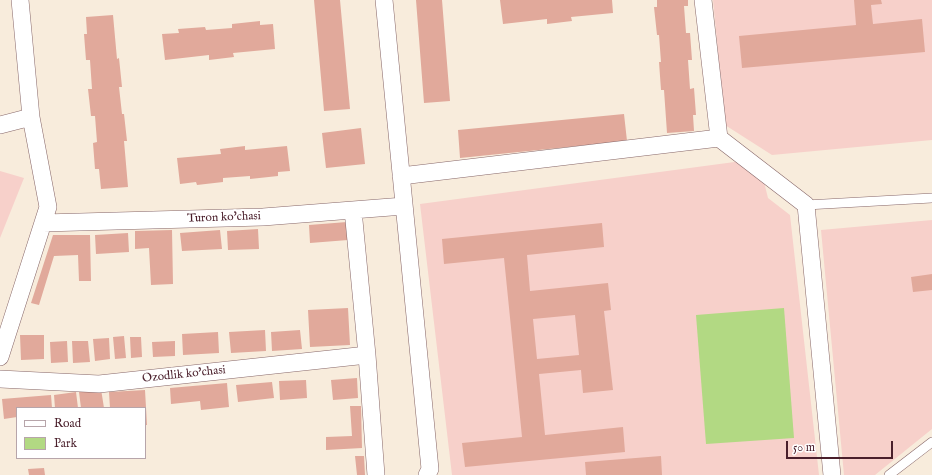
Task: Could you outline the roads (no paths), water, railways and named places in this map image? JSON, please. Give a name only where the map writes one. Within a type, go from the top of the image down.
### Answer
[{"type":"street","points":[[0,357],[48,207],[32,116],[20,0]]},
{"type":"street","points":[[384,0],[430,469],[427,475]]},
{"type":"street","points":[[703,0],[719,138]]},
{"type":"street","points":[[0,125],[32,116]]},
{"type":"street","points":[[401,176],[719,138],[806,205],[832,475]]},
{"type":"street","name":"Turon ko'chasi","points":[[43,222],[263,217],[404,206]]},
{"type":"street","points":[[353,210],[367,355],[376,475]]},
{"type":"street","name":"Ozodlik ko'chasi","points":[[0,380],[99,384],[367,355]]},
{"type":"lane","points":[[806,205],[932,198]]},
{"type":"lane","points":[[889,475],[932,442]]}]
